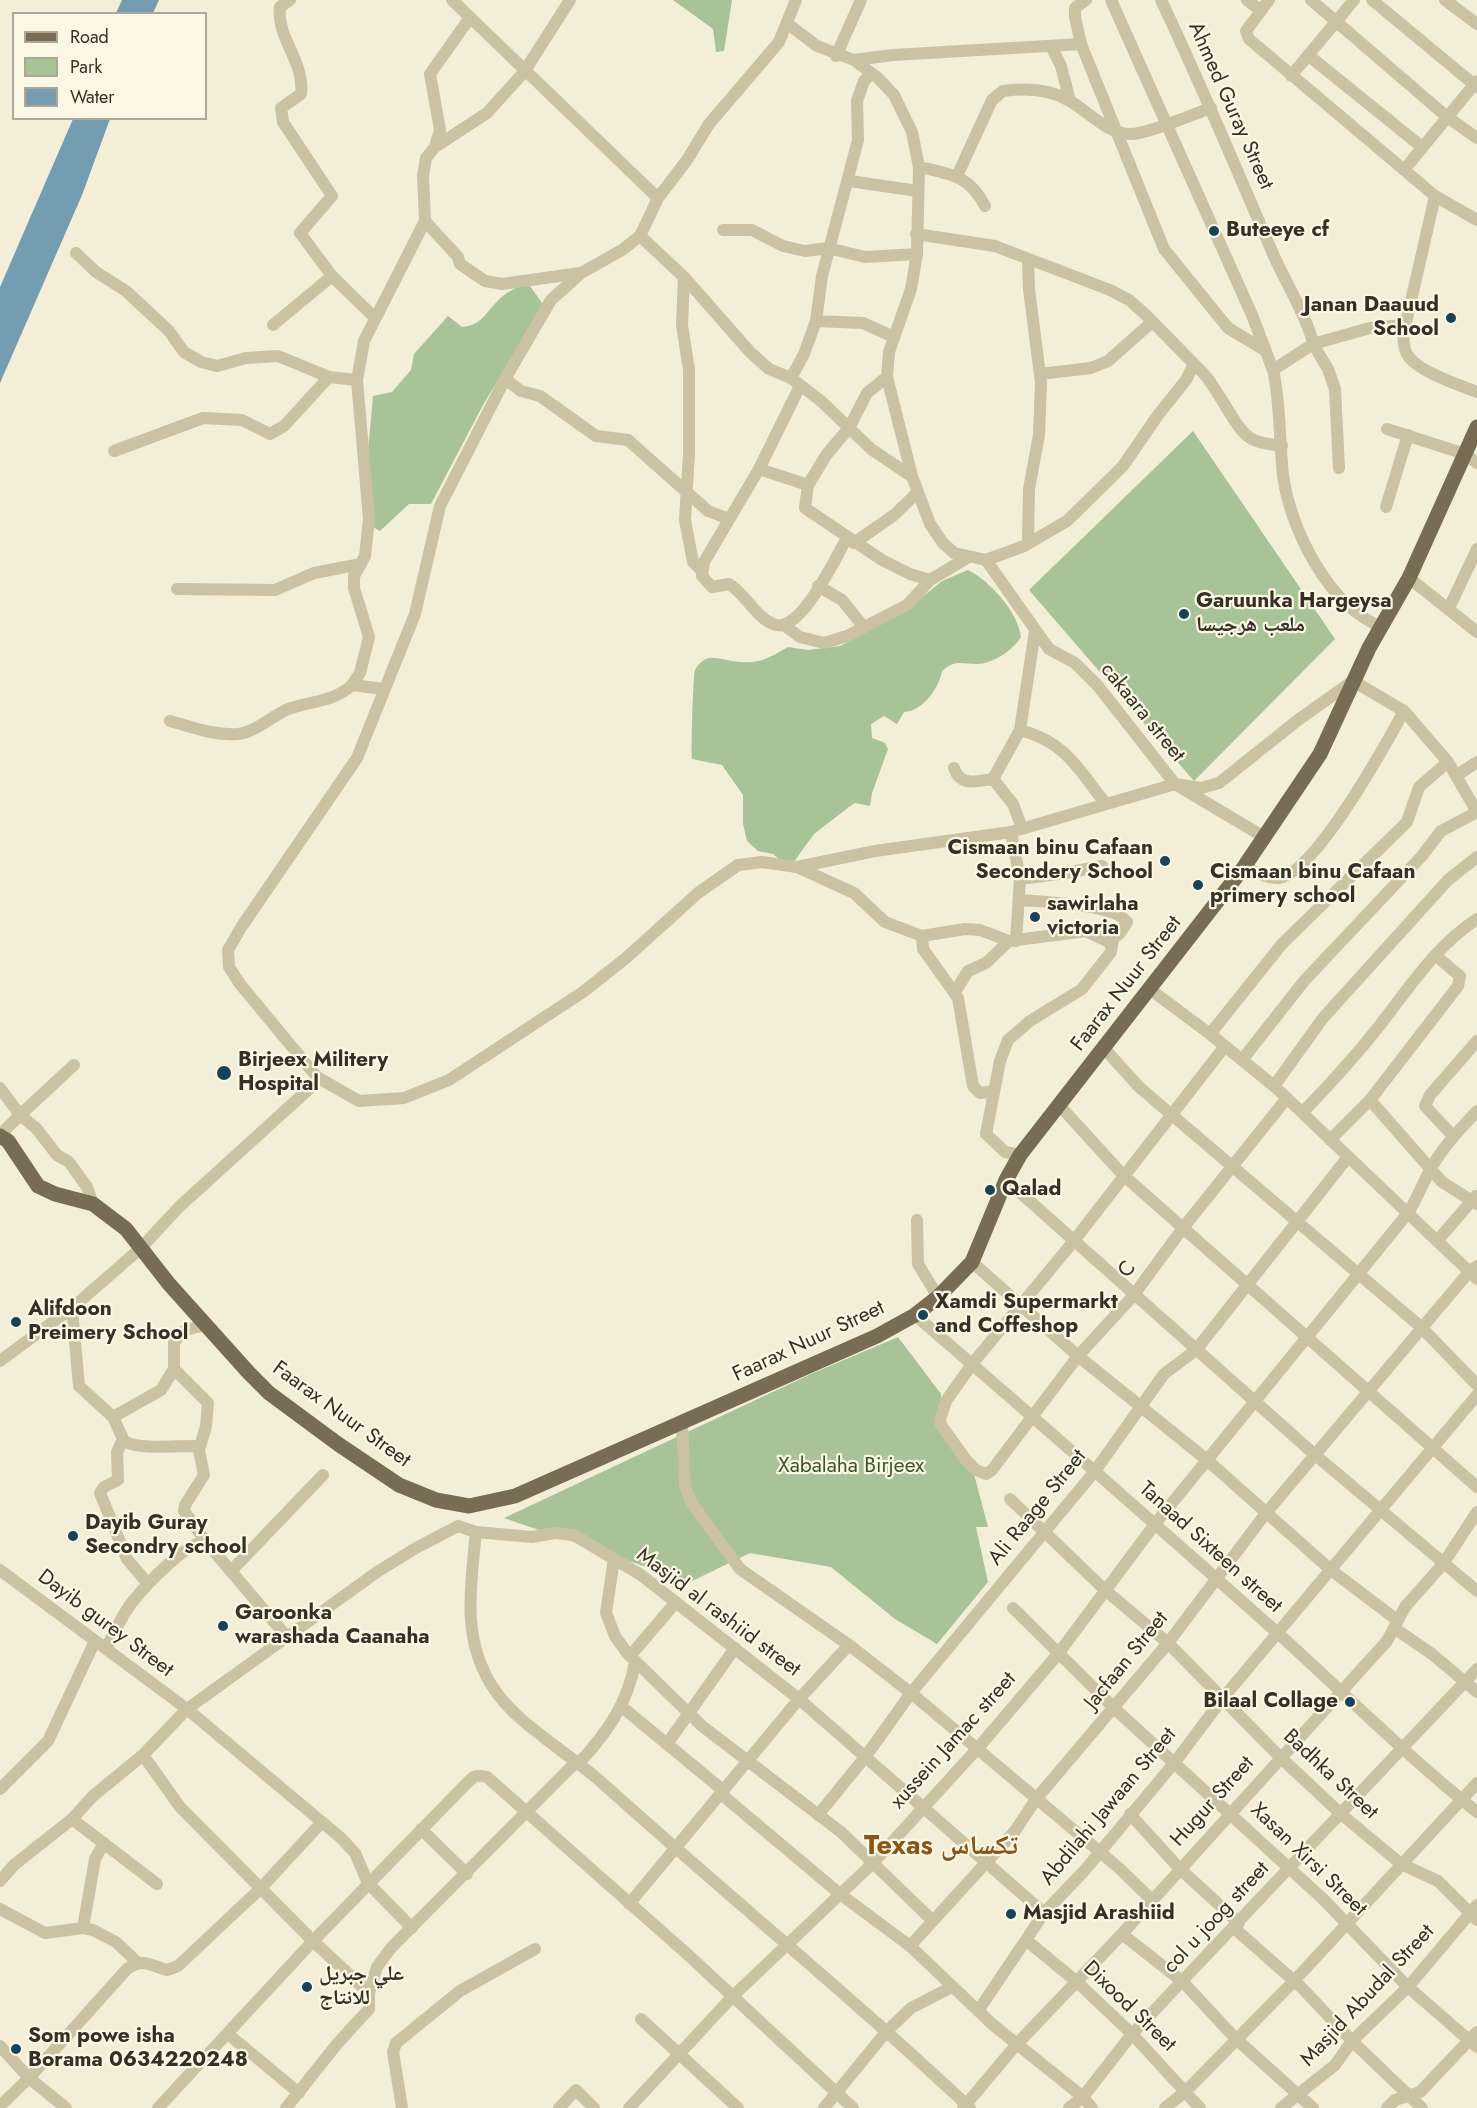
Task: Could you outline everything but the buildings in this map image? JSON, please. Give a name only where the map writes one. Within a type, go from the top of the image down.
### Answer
[{"type":"main road","name":"Faarax Nuur Street","points":[[93,1204],[126,1229],[206,1325],[269,1393],[399,1485],[436,1500],[469,1506],[514,1496],[682,1424],[877,1336],[915,1315],[938,1297],[972,1262],[1006,1180],[1020,1155],[1060,1106],[1103,1047],[1151,990],[1244,867],[1320,754],[1353,681],[1471,459],[1477,427]]},
{"type":"main road","points":[[0,1135],[8,1141],[38,1186],[55,1194],[93,1204]]},
{"type":"street","points":[[290,0],[280,7],[278,20],[303,78],[301,94],[281,108],[283,122],[332,196],[300,233],[332,276],[375,318]]},
{"type":"street","points":[[452,0],[524,72],[658,198]]},
{"type":"street","points":[[170,721],[217,734],[240,734],[287,710],[322,702],[345,692],[360,673],[369,637],[354,588],[354,576],[365,556],[369,519],[357,380],[363,341],[425,221],[424,167],[426,158],[435,147],[487,113],[524,72],[570,0]]},
{"type":"street","points":[[796,0],[779,42],[709,124],[687,160],[658,198],[640,236],[581,273],[551,300],[506,379],[440,506],[415,614],[357,758],[242,926],[228,950],[229,967],[240,984],[317,1077],[359,1101],[380,1101],[404,1098],[449,1080],[584,992],[626,958],[698,893],[738,865],[762,862],[797,867],[854,893],[885,922],[922,936],[965,929],[980,930],[1013,941],[1086,931],[1109,942],[1124,927],[1125,919],[1090,908],[1020,900]]},
{"type":"street","points":[[836,56],[861,0]]},
{"type":"street","points":[[1086,0],[1076,8],[1075,17],[1081,44],[1164,249],[1228,328],[1263,349]]},
{"type":"street","points":[[1112,0],[1252,315],[1263,349],[1273,370],[1284,476],[1293,519],[1318,569],[1354,610],[1382,627]]},
{"type":"street","name":"Ahmed Guray Street","points":[[1161,0],[1211,108],[1291,296],[1313,344],[1328,369],[1335,388],[1339,468]]},
{"type":"street","points":[[1246,0],[1260,10]]},
{"type":"street","points":[[1269,0],[1246,31],[1249,39],[1435,196],[1475,216]]},
{"type":"street","points":[[1311,0],[1446,116],[1477,138]]},
{"type":"street","points":[[1291,76],[1335,20],[1354,0]]},
{"type":"street","points":[[1372,0],[1476,84],[1446,116],[1404,170]]},
{"type":"street","points":[[1445,0],[1477,24]]},
{"type":"street","points":[[435,147],[440,130],[430,74],[469,19]]},
{"type":"street","points":[[788,24],[817,46],[836,56],[854,60],[893,55],[1081,44]]},
{"type":"street","points":[[1051,46],[1061,66],[1070,101]]},
{"type":"street","points":[[1308,55],[1422,147]]},
{"type":"street","points":[[854,60],[894,96],[912,132],[918,167],[917,254],[911,289],[894,337],[887,377],[912,476],[930,524],[954,554],[986,560],[1024,546],[1067,521],[1123,466],[1158,415],[1186,380],[1194,364]]},
{"type":"street","points":[[871,74],[864,81],[857,101],[858,140],[849,181],[828,248],[816,321],[796,382],[759,469],[704,562],[702,571],[705,582],[712,587],[729,584],[738,589],[760,616],[774,625],[785,626],[800,637],[824,643],[847,636],[907,605],[930,580],[967,558]]},
{"type":"street","points":[[957,176],[996,94],[1017,89],[1040,90],[1070,101],[1117,132],[1132,134],[1211,108]]},
{"type":"street","points":[[918,167],[957,176],[974,188],[985,206]]},
{"type":"street","points":[[849,181],[918,191]]},
{"type":"street","points":[[1435,196],[1403,336],[1407,355],[1426,370],[1477,392]]},
{"type":"street","points":[[425,221],[458,257],[460,264],[485,281],[502,284],[581,273]]},
{"type":"street","points":[[723,230],[752,230],[783,246],[805,251],[828,248],[865,257],[917,254]]},
{"type":"street","points":[[916,234],[995,246],[1028,261],[1061,270],[1129,300],[1221,394],[1249,437],[1259,442],[1282,446]]},
{"type":"street","points":[[640,236],[684,277],[750,352],[770,369],[796,382],[821,400],[871,449],[912,476]]},
{"type":"street","points":[[76,253],[96,272],[126,291],[169,331],[184,352],[201,362],[217,366],[246,358],[278,356],[329,377],[357,380]]},
{"type":"street","points":[[1028,261],[1040,374],[1039,435],[1029,489],[1028,542]]},
{"type":"street","points":[[273,325],[332,276]]},
{"type":"street","points":[[684,277],[682,325],[688,370],[689,454],[685,520],[691,554],[697,568],[702,571]]},
{"type":"street","points":[[816,321],[863,323],[894,337]]},
{"type":"street","points":[[1040,374],[1091,368],[1108,361],[1152,322]]},
{"type":"street","points":[[1273,370],[1313,344],[1370,328],[1405,325]]},
{"type":"street","points":[[114,451],[203,418],[242,420],[270,434],[284,426],[329,377]]},
{"type":"street","points":[[887,377],[867,393],[849,428],[826,454],[808,485],[805,508],[850,541],[910,574],[930,580]]},
{"type":"street","points":[[506,379],[521,391],[540,396],[596,436],[628,440],[708,511],[729,519]]},
{"type":"street","points":[[1387,429],[1471,459]]},
{"type":"street","points":[[1386,507],[1408,435]]},
{"type":"street","points":[[759,469],[808,485]]},
{"type":"street","points":[[785,626],[794,621],[805,608],[850,541],[894,515],[918,492]]},
{"type":"street","points":[[1449,608],[1477,549]]},
{"type":"street","points":[[986,560],[1035,631],[1020,730],[993,779]]},
{"type":"street","points":[[177,589],[275,590],[314,573],[361,564]]},
{"type":"street","points":[[1409,578],[1477,632]]},
{"type":"street","points":[[818,586],[842,600],[863,626]]},
{"type":"street","name":"cakaara street","points":[[1035,631],[1049,649],[1076,663],[1098,686],[1175,784],[1201,788],[1219,783],[1298,720],[1353,681]]},
{"type":"street","points":[[1242,1059],[1304,981],[1421,857],[1441,831],[1477,812],[1448,762],[1404,711],[1353,681]]},
{"type":"street","points":[[352,685],[384,689]]},
{"type":"street","points":[[1244,867],[1269,877],[1279,878],[1302,865],[1366,779],[1404,711]]},
{"type":"street","points":[[1020,730],[1040,735],[1058,746],[1106,804]]},
{"type":"street","points":[[1210,1034],[1282,944],[1407,822],[1419,788],[1448,762]]},
{"type":"street","points":[[1456,776],[1477,762]]},
{"type":"street","points":[[954,768],[958,777],[964,782],[993,779]]},
{"type":"street","points":[[955,992],[968,971],[986,963],[1013,941],[1020,900],[1020,879],[1013,804],[993,779]]},
{"type":"street","points":[[797,867],[875,851],[1016,830],[1175,784],[1264,837]]},
{"type":"street","points":[[1274,1086],[1323,1018],[1448,880],[1477,857]]},
{"type":"street","points":[[1020,879],[1102,866]]},
{"type":"street","points":[[1303,1112],[1341,1072],[1435,955],[1460,930],[1477,919]]},
{"type":"street","points":[[922,936],[923,949],[958,998],[973,1086],[981,1093],[994,1091]]},
{"type":"street","points":[[1020,1155],[1005,1152],[986,1134],[1000,1061],[1008,1040],[1030,1021],[1071,998],[1082,989],[1111,952],[1113,939]]},
{"type":"street","points":[[1330,1140],[1370,1100],[1461,981],[1460,976],[1435,955]]},
{"type":"street","points":[[1151,990],[1274,1086],[1437,1241],[1474,1272]]},
{"type":"street","points":[[1453,1136],[1425,1106],[1430,1095],[1477,1041]]},
{"type":"street","points":[[972,1364],[1072,1242],[1225,1046]]},
{"type":"street","points":[[1103,1047],[1139,1087],[1421,1327],[1477,1385]]},
{"type":"street","points":[[0,1135],[74,1065]]},
{"type":"street","points":[[0,1361],[72,1308],[141,1248],[179,1208],[310,1088],[317,1077]]},
{"type":"street","points":[[0,1088],[20,1115],[36,1128],[57,1155],[69,1162],[87,1187],[93,1204]]},
{"type":"street","name":"C","points":[[972,1364],[946,1401],[940,1420],[961,1453],[976,1470],[986,1474],[992,1470],[1034,1418],[1078,1356],[1133,1296],[1183,1228],[1287,1098]]},
{"type":"street","points":[[1370,1100],[1430,1170],[1452,1190],[1476,1200],[1437,1241]]},
{"type":"street","points":[[1060,1106],[1123,1175],[1245,1285],[1477,1487]]},
{"type":"street","name":"xussein Jamac street","points":[[629,2108],[732,1997],[785,1944],[872,1864],[922,1805],[978,1748],[1058,1654],[1155,1524],[1408,1212],[1430,1170],[1453,1136],[1477,1111]]},
{"type":"street","name":"Ali Raage Street","points":[[818,1815],[866,1756],[911,1693],[1095,1471],[1164,1374],[1196,1350],[1348,1157]]},
{"type":"street","points":[[1006,1180],[1072,1242],[1314,1454],[1477,1591]]},
{"type":"street","points":[[917,1220],[918,1264],[938,1297]]},
{"type":"street","points":[[972,1262],[1078,1356],[1207,1460],[1331,1570],[1477,1692]]},
{"type":"street","name":"Jacfaan Street","points":[[910,1946],[1015,1831],[1036,1800],[1115,1709],[1314,1454],[1421,1327],[1474,1272]]},
{"type":"street","points":[[72,1308],[79,1386],[113,1417],[123,1441],[144,1448],[171,1444],[200,1446]]},
{"type":"street","name":"Tanaad Sixteen street","points":[[915,1315],[1155,1524],[1401,1748],[1477,1812]]},
{"type":"street","points":[[206,1325],[185,1330],[177,1336],[172,1359],[174,1369],[208,1403],[206,1426],[200,1446],[204,1475],[184,1511],[206,1542],[232,1570],[286,1638]]},
{"type":"street","points":[[113,1417],[161,1390],[174,1369]]},
{"type":"street","name":"Abdilahi Jawaan Street","points":[[978,2011],[1044,1913],[1100,1852],[1175,1762],[1223,1698],[1279,1635],[1380,1509],[1477,1395]]},
{"type":"street","points":[[682,1424],[685,1486],[691,1502],[733,1561],[745,1573],[849,1645],[911,1693],[1100,1852],[1152,1900]]},
{"type":"street","points":[[123,1441],[117,1452],[118,1480],[104,1487],[100,1493],[127,1559],[148,1584]]},
{"type":"street","points":[[232,1570],[323,1475]]},
{"type":"street","name":"Badhka Street","points":[[1011,1499],[1105,1590],[1168,1642],[1280,1757],[1341,1814],[1401,1864],[1438,1881],[1474,1913]]},
{"type":"street","points":[[0,1881],[14,1865],[72,1819],[100,1790],[142,1755],[187,1710],[384,1567],[458,1526],[469,1506]]},
{"type":"street","name":"Hugur Street","points":[[966,2107],[1016,2044],[1122,1934],[1179,1868],[1387,1641],[1395,1624],[1443,1564],[1477,1512]]},
{"type":"street","name":"Masjid al rashiid street","points":[[458,1526],[476,1532],[532,1537],[555,1533],[574,1534],[614,1559],[676,1602],[799,1699],[1044,1913]]},
{"type":"street","points":[[476,1532],[468,1607],[474,1644],[491,1684],[507,1706],[578,1762],[675,1850],[886,2032],[966,2107]]},
{"type":"street","points":[[106,1649],[124,1614],[148,1584],[187,1550],[200,1541],[206,1542]]},
{"type":"street","points":[[614,1559],[606,1613],[615,1636],[632,1659],[688,1712],[841,1832],[933,1921]]},
{"type":"street","name":"Dayib gurey Street","points":[[0,1570],[187,1710],[322,1822],[355,1853],[368,1883]]},
{"type":"street","points":[[286,2108],[337,2043],[369,2009],[369,1994],[377,1967],[391,1948],[600,1740],[622,1707],[632,1659],[676,1602]]},
{"type":"street","name":"Xasan Xirsi Street","points":[[1013,1608],[1115,1709],[1290,1868],[1408,1987],[1474,2040]]},
{"type":"street","points":[[0,1789],[48,1741],[95,1641]]},
{"type":"street","points":[[629,1904],[750,1761],[799,1699],[849,1645]]},
{"type":"street","points":[[667,1744],[735,1648]]},
{"type":"street","name":"col u joog street","points":[[1069,2108],[1083,2097],[1132,2034],[1477,1669]]},
{"type":"street","points":[[622,1707],[840,1894],[910,1946],[978,2011],[1083,2097],[1092,2108]]},
{"type":"street","points":[[142,1755],[180,1807],[369,1994]]},
{"type":"street","points":[[160,2107],[368,1883],[475,1776],[487,1777],[853,2108]]},
{"type":"street","points":[[1165,2108],[1186,2091],[1235,2038],[1294,1981],[1346,1922],[1477,1783]]},
{"type":"street","points":[[1130,1814],[1236,1926],[1422,2108]]},
{"type":"street","points":[[72,1819],[157,1884]]},
{"type":"street","points":[[0,2106],[29,2078],[127,1969],[137,1962],[148,1961],[167,1970],[178,1966],[261,1888],[322,1822]]},
{"type":"street","points":[[421,1829],[467,1874]]},
{"type":"street","points":[[83,1928],[95,1859],[104,1843]]},
{"type":"street","points":[[368,1883],[412,1928]]},
{"type":"street","points":[[0,1909],[45,1933],[83,1928],[93,1930],[116,1941],[137,1962]]},
{"type":"street","name":"Masjid Abudal Street","points":[[1281,2108],[1324,2076],[1352,2041],[1408,1987],[1474,1913]]},
{"type":"street","points":[[1122,1934],[1183,1982],[1235,2038],[1297,2097],[1312,2108]]},
{"type":"street","name":"Dixood Street","points":[[1026,1940],[1077,1982],[1132,2034],[1200,2108]]},
{"type":"street","points":[[402,2108],[393,2052],[396,2043],[459,1991],[535,1949]]},
{"type":"street","points":[[824,2108],[886,2032],[911,2008],[952,1986]]},
{"type":"street","points":[[641,2019],[738,2108]]},
{"type":"street","points":[[228,2034],[298,2093]]},
{"type":"street","points":[[1387,2108],[1395,2100],[1420,2092],[1474,2040]]},
{"type":"street","points":[[0,2046],[29,2078],[66,2108]]},
{"type":"street","points":[[559,2108],[576,2090],[594,2108]]},
{"type":"green space","points":[[673,0],[732,0],[724,51],[716,52],[713,29]]},
{"type":"green space","points":[[524,284],[530,286],[542,303],[541,309],[483,405],[431,504],[409,504],[380,531],[373,527],[368,452],[373,396],[392,392],[411,370],[414,354],[448,316],[462,327],[469,326],[485,316],[503,296]]},
{"type":"green space","name":"Garuunka Hargeysa ملعب هرجيسا","points":[[1193,431],[1335,639],[1194,781],[1029,590]]},
{"type":"green space","points":[[968,570],[994,589],[1002,598],[1015,618],[1021,637],[1008,651],[990,662],[959,663],[947,667],[942,671],[934,691],[924,703],[918,708],[904,712],[897,724],[884,716],[871,724],[872,738],[885,743],[888,749],[872,793],[870,806],[855,803],[849,807],[814,834],[793,863],[785,864],[773,854],[758,851],[747,841],[743,824],[743,795],[722,765],[692,759],[694,685],[697,667],[709,658],[755,662],[788,647],[808,650],[840,646],[905,611],[942,581]]},
{"type":"green space","name":"Xabalaha Birjeex","points":[[898,1337],[941,1394],[940,1420],[974,1474],[988,1527],[976,1527],[988,1582],[937,1644],[895,1619],[831,1567],[750,1553],[690,1582],[504,1518],[811,1374]]},
{"type":"water","points":[[122,0],[159,0],[153,12],[116,12]]},
{"type":"water","points":[[73,120],[110,120],[82,195],[0,383],[0,287]]},
{"type":"place","name":"Buteeye cf","points":[[1214,231]]},
{"type":"place","name":"Janan Daauud School","points":[[1451,318]]},
{"type":"place","name":"Garuunka Hargeysa ملعب هرجيسا","points":[[1184,614]]},
{"type":"place","name":"Cismaan binu Cafaan Secondery School","points":[[1165,861]]},
{"type":"place","name":"Cismaan binu Cafaan primery school","points":[[1198,885]]},
{"type":"place","name":"sawirlaha victoria","points":[[1035,917]]},
{"type":"place","name":"Birjeex Militery Hospital","points":[[224,1073]]},
{"type":"place","name":"Qalad","points":[[990,1190]]},
{"type":"place","name":"Xamdi Supermarkt and Coffeshop","points":[[923,1315]]},
{"type":"place","name":"Alifdoon Preimery School","points":[[16,1322]]},
{"type":"place","name":"Dayib Guray Secondry school","points":[[73,1536]]},
{"type":"place","name":"Garoonka warashada Caanaha","points":[[223,1626]]},
{"type":"place","name":"Bilaal Collage","points":[[1350,1702]]},
{"type":"place","name":"Masjid Arashiid","points":[[1011,1914]]},
{"type":"place","name":"علي جبريل للانتاج","points":[[307,1987]]},
{"type":"place","name":"Som powe isha Borama 0634220248","points":[[16,2049]]},
{"type":"district","name":"Texas تكساس","points":[[941,1847]]}]
